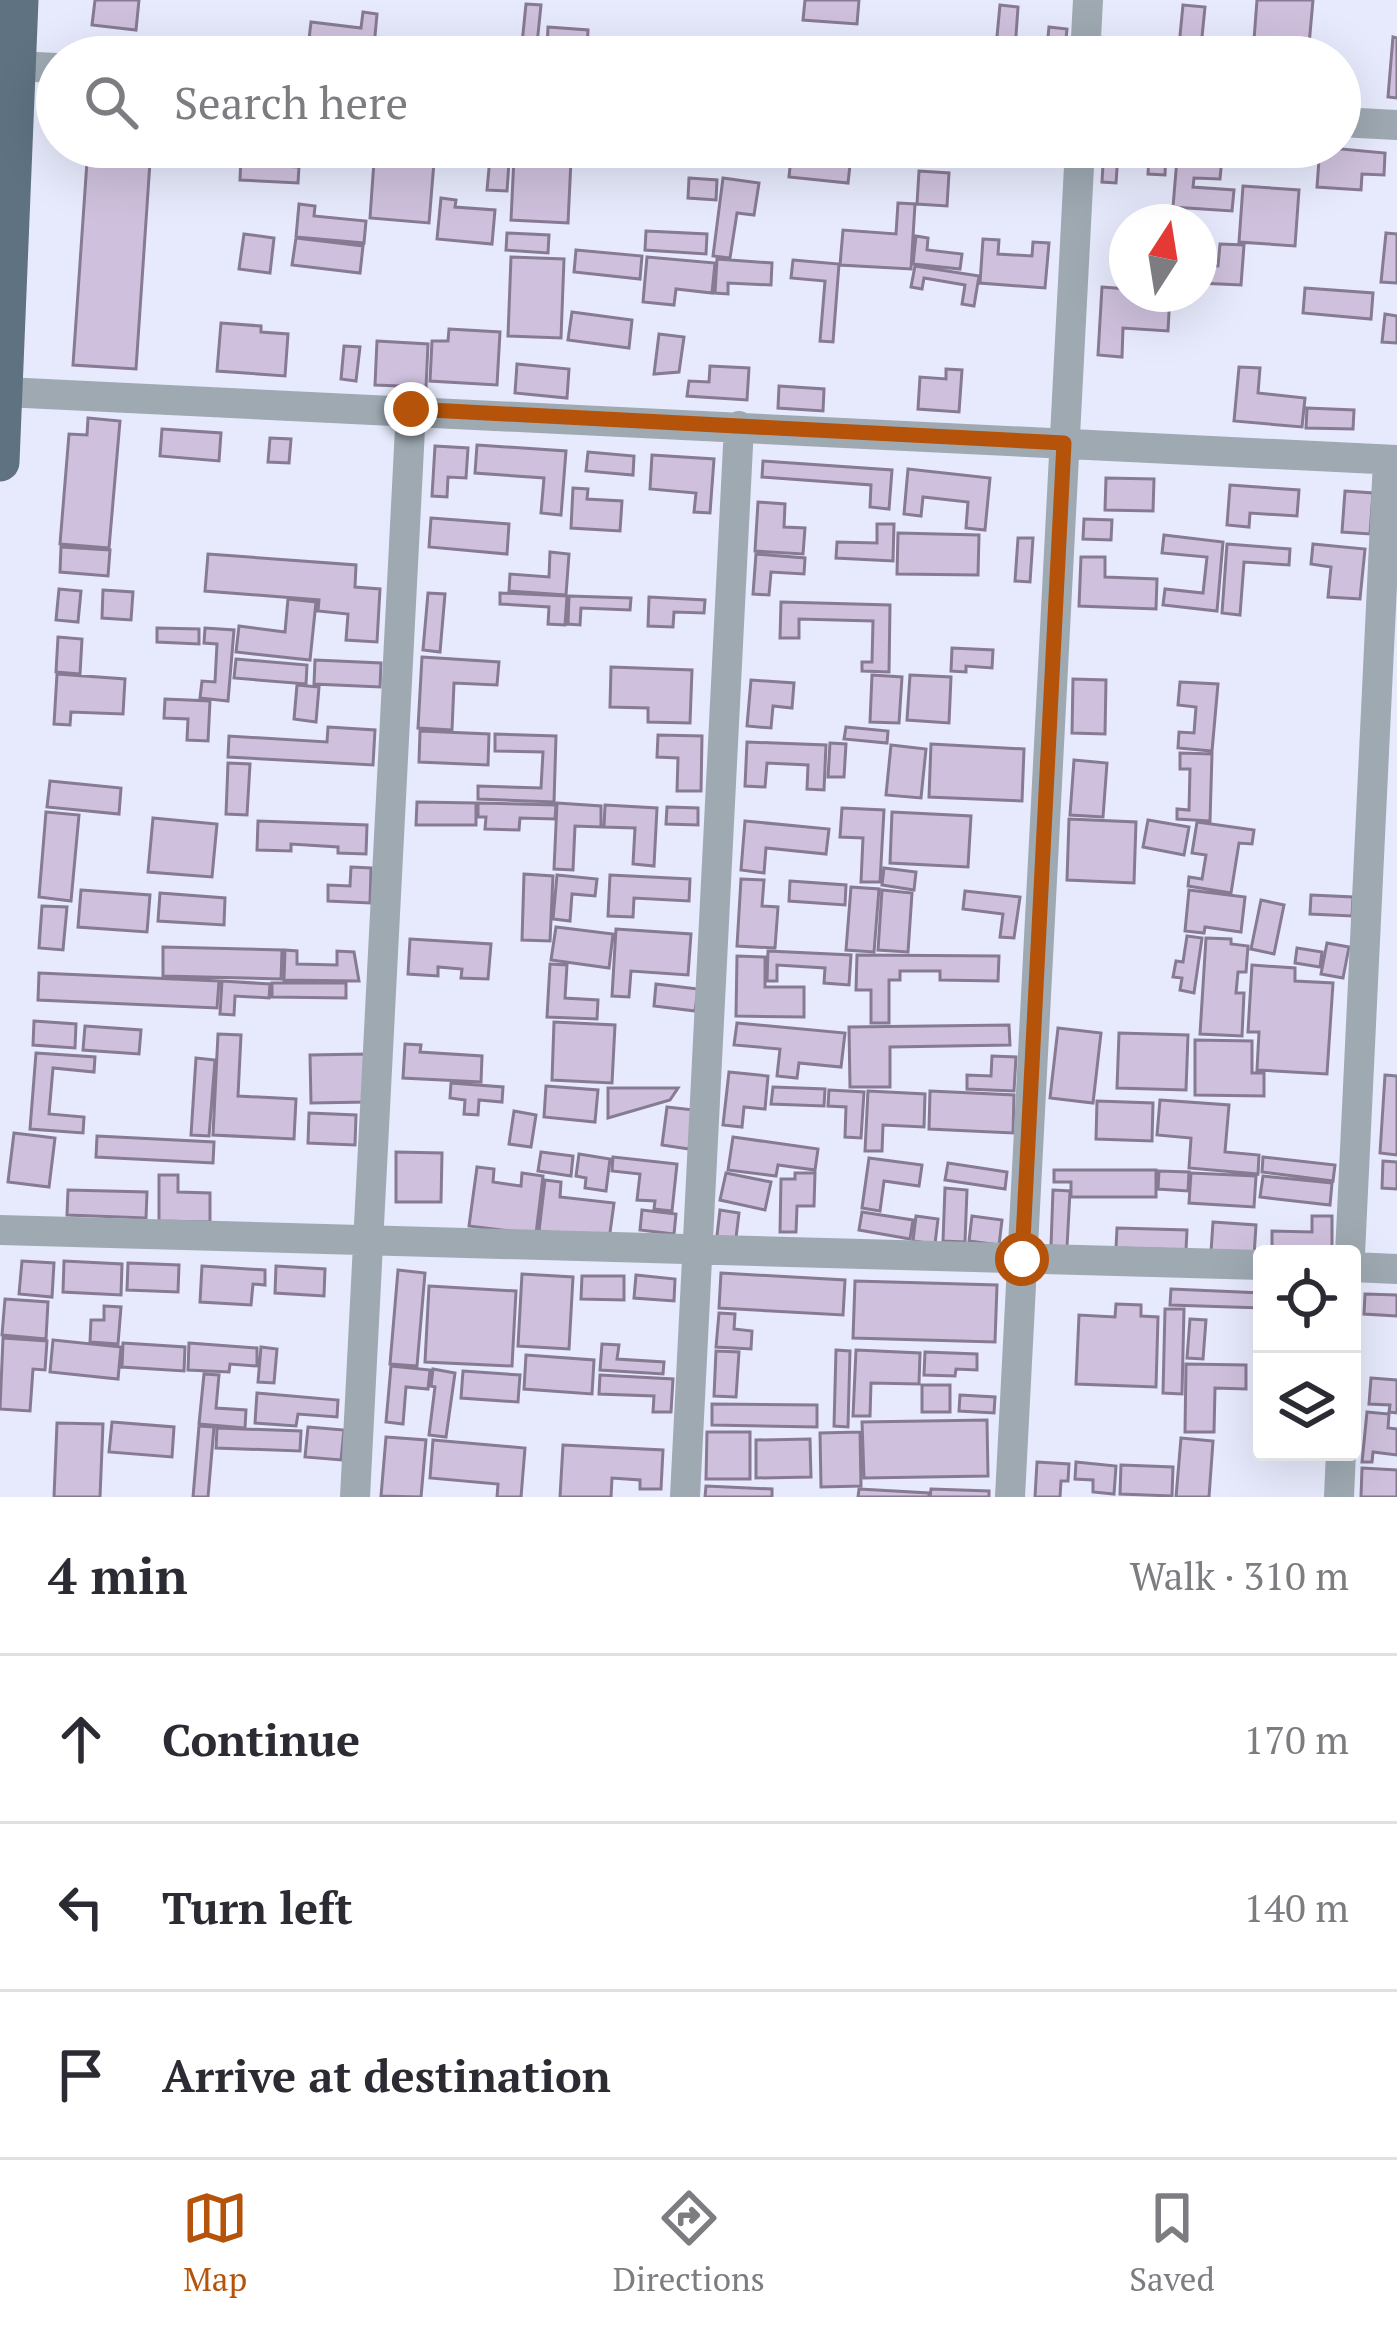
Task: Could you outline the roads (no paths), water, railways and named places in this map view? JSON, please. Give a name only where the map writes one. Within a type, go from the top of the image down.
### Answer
[{"type":"main road","points":[[0,462],[19,0]]},
{"type":"street","points":[[1086,36],[1088,0]]},
{"type":"street","points":[[14,66],[36,67]]},
{"type":"street","points":[[1361,123],[1397,125]]},
{"type":"street","points":[[1010,1497],[1079,168]]},
{"type":"street","points":[[5,392],[1393,460],[1350,1245]]},
{"type":"street","points":[[355,1497],[411,409]]},
{"type":"street","points":[[685,1497],[739,426]]},
{"type":"street","points":[[0,1230],[1253,1265]]},
{"type":"street","points":[[1361,1268],[1397,1269]]},
{"type":"street","points":[[1339,1497],[1341,1461]]}]
